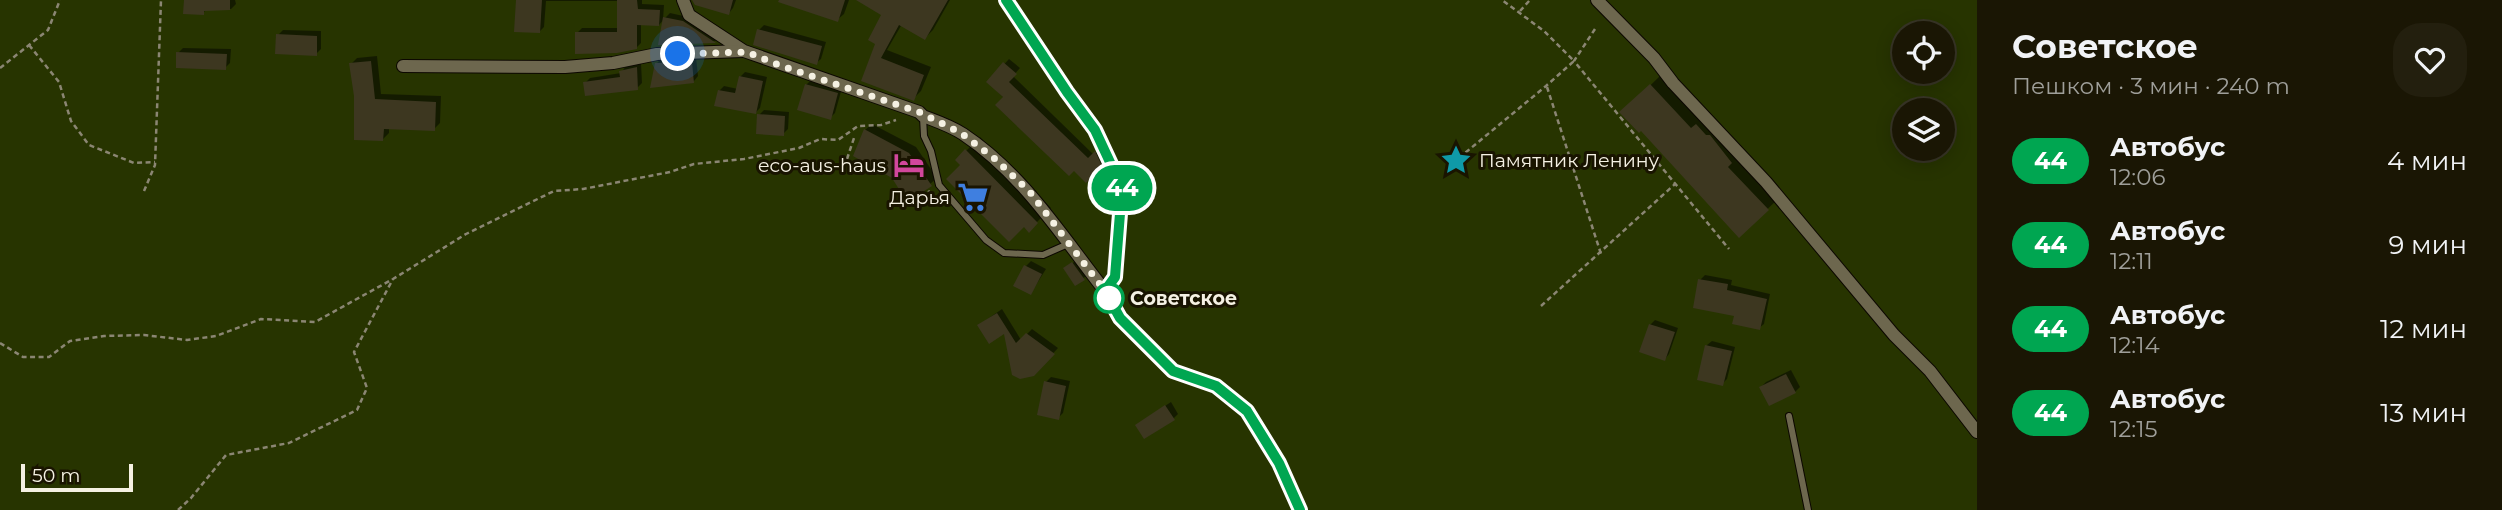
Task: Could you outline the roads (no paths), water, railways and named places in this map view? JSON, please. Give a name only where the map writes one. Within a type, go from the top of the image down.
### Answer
[{"type":"street","points":[[683,0],[689,15],[744,51],[921,114],[961,133],[994,158],[1030,192],[1105,291],[1120,318],[1173,371],[1216,386],[1247,411],[1279,463],[1300,510]]},
{"type":"street","points":[[1006,0],[1095,130],[1122,188],[1115,277],[1105,291]]},
{"type":"street","points":[[1597,0],[1654,58],[1673,83],[1766,183],[1894,335],[1930,371],[1977,432]]},
{"type":"street","points":[[404,66],[565,67],[613,63],[657,54],[744,51]]},
{"type":"lane","points":[[921,114],[924,136],[931,151],[939,186],[986,240],[1004,253],[1043,255],[1068,244]]},
{"type":"lane","points":[[1789,415],[1798,471],[1808,510]]},
{"type":"place","name":"Памятник Ленину","points":[[1456,160]]},
{"type":"place","name":"eco-aus-haus","points":[[909,165]]},
{"type":"place","name":"Дарья","points":[[973,197]]},
{"type":"place","name":"Советское","points":[[1109,298]]}]
